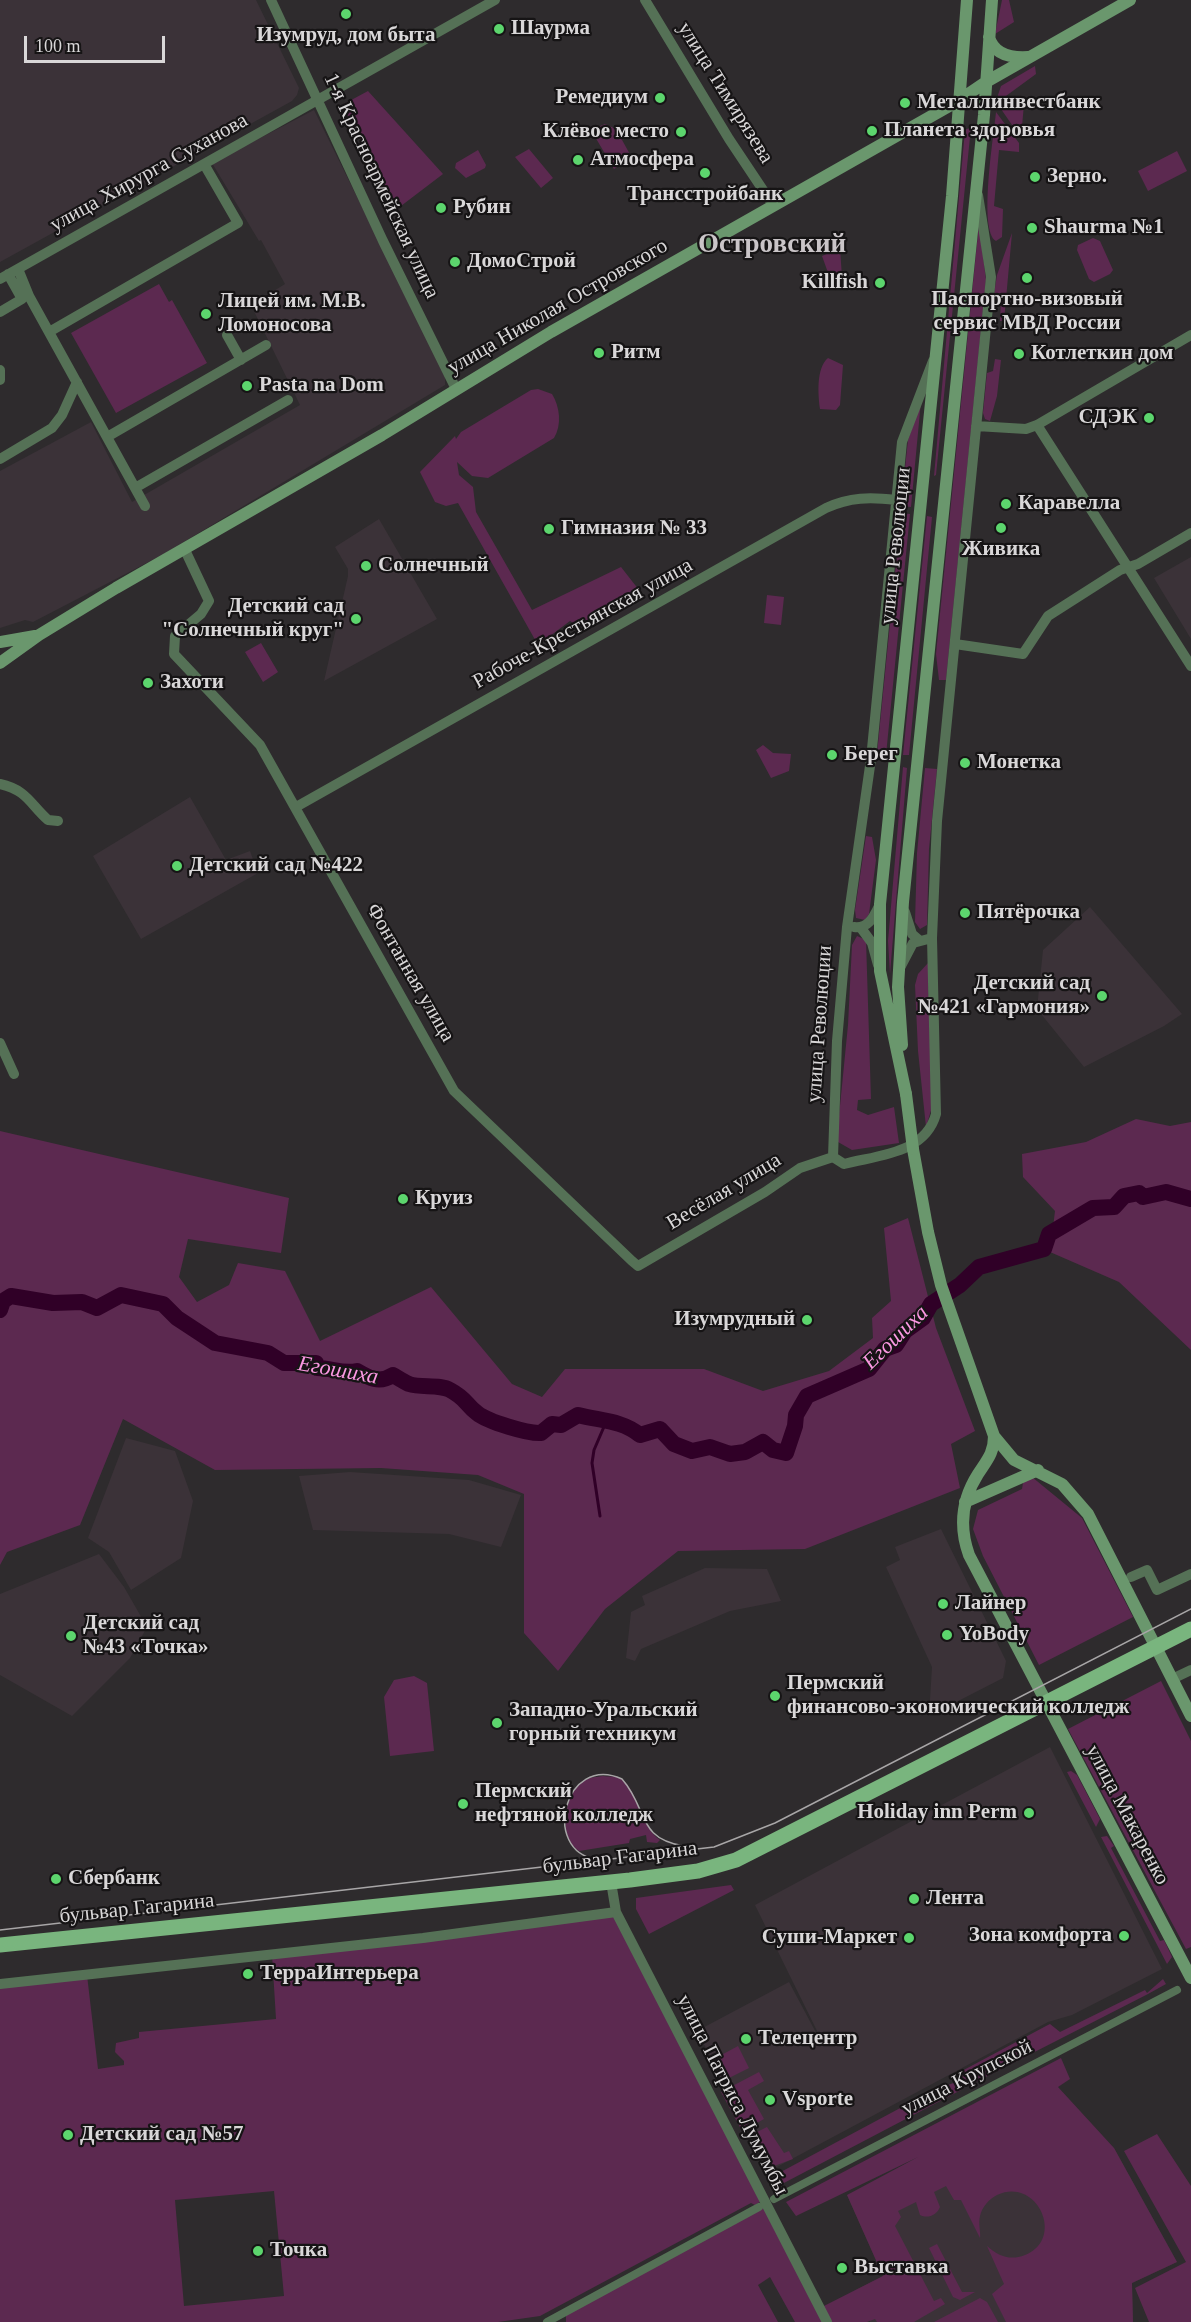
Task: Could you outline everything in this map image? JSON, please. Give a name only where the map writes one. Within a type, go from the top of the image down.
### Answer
[{"type":"main road","name":"улица Революции","points":[[906,1094],[880,971],[880,904],[933,360],[952,196],[967,0]]},
{"type":"main road","name":"улица Революции","points":[[992,0],[977,186],[945,477],[903,902],[898,972],[906,1094],[916,1172],[941,1285],[994,1436],[1014,1460],[1062,1484],[1088,1514],[1155,1647]]},
{"type":"main road","name":"улица Николая Островского","points":[[0,663],[39,635],[382,435],[456,389],[1130,0]]},
{"type":"main road","points":[[989,34],[991,42],[1000,53],[1018,58],[1029,57]]},
{"type":"main road","points":[[922,476],[931,485],[941,483],[945,477]]},
{"type":"main road","name":"улица Николая Островского","points":[[0,642],[39,635]]},
{"type":"main road","points":[[994,1436],[990,1458],[970,1488],[965,1502],[963,1523],[969,1555],[1045,1702]]},
{"type":"main road","points":[[965,1502],[1038,1470]]},
{"type":"main road","name":"бульвар Гагарина","points":[[0,1945],[698,1871],[736,1860],[1191,1629]]},
{"type":"main road","points":[[1155,1647],[1191,1716]]},
{"type":"main road","name":"улица Макаренко","points":[[1045,1702],[1186,1955],[1191,1978]]},
{"type":"street","name":"1-я Красноармейская улица","points":[[271,0],[456,389]]},
{"type":"street","name":"улица Хирурга Суханова","points":[[9,274],[495,0]]},
{"type":"street","name":"улица Тимирязева","points":[[645,0],[723,129],[773,205]]},
{"type":"street","points":[[49,332],[237,223],[204,164]]},
{"type":"street","points":[[832,1157],[844,1164],[908,1147],[926,1136],[933,1124],[937,1063],[932,938],[937,821],[991,277],[977,186]]},
{"type":"street","points":[[0,312],[22,299],[9,274]]},
{"type":"street","points":[[9,274],[49,332],[145,506]]},
{"type":"street","points":[[227,334],[241,360]]},
{"type":"street","points":[[976,426],[1026,429],[1037,425],[1191,335]]},
{"type":"street","points":[[107,437],[266,345]]},
{"type":"street","name":"улица Революции","points":[[832,1157],[837,1041],[847,927],[871,759],[902,442],[933,360]]},
{"type":"street","points":[[0,370],[0,380]]},
{"type":"street","points":[[0,459],[52,428],[62,415],[77,382]]},
{"type":"street","points":[[135,488],[288,400]]},
{"type":"street","points":[[1037,425],[1191,666]]},
{"type":"street","name":"Рабоче-Крестьянская улица","points":[[296,807],[826,508],[844,500],[860,497],[896,500]]},
{"type":"street","points":[[955,644],[1023,654],[1048,616],[1120,570],[1191,533]]},
{"type":"street","name":"Фонтанная улица","points":[[185,550],[209,601],[201,614],[175,636],[174,654],[260,745],[454,1091],[638,1266]]},
{"type":"street","points":[[0,784],[14,787],[34,801],[48,820],[58,821]]},
{"type":"street","points":[[903,902],[906,923],[912,934],[919,940]]},
{"type":"street","points":[[847,927],[861,928],[872,920],[880,904]]},
{"type":"street","points":[[861,928],[872,943],[880,971]]},
{"type":"street","points":[[898,972],[913,943],[932,938]]},
{"type":"street","points":[[0,1042],[14,1074]]},
{"type":"street","name":"Весёлая улица","points":[[638,1266],[765,1192],[800,1168],[832,1157]]},
{"type":"street","points":[[1131,1577],[1147,1570],[1156,1590],[1191,1574]]},
{"type":"street","points":[[1172,1679],[1191,1670]]},
{"type":"street","name":"улица Патриса Лумумбы","points":[[611,1882],[616,1912],[827,2322]]},
{"type":"street","points":[[0,1984],[423,1938],[616,1912]]},
{"type":"street","name":"улица Крупской","points":[[774,2199],[1177,1990]]},
{"type":"street","points":[[547,2322],[759,2207]]},
{"type":"shaded area","points":[[0,0],[256,0],[299,88],[297,95],[292,101],[0,262]]},
{"type":"shaded area","points":[[1002,0],[1009,0],[1014,22],[995,34]]},
{"type":"shaded area","points":[[1035,66],[1036,74],[995,104],[1001,86]]},
{"type":"shaded area","points":[[368,91],[443,174],[397,209],[342,105]]},
{"type":"shaded area","points":[[1017,100],[1024,104],[1021,138],[1001,109]]},
{"type":"shaded area","points":[[314,110],[445,375],[445,385],[162,555],[33,622],[25,620],[0,628],[0,471],[91,422],[132,502],[300,405],[251,305],[285,284],[261,240],[259,241],[212,163]]},
{"type":"shaded area","points":[[996,112],[1019,143],[1019,152],[999,150],[994,206],[1003,209],[1002,237],[996,241],[991,233],[988,220],[988,202]]},
{"type":"shaded area","points":[[605,124],[616,129],[632,158],[614,169],[591,130]]},
{"type":"shaded area","points":[[971,127],[936,475],[934,476],[965,130]]},
{"type":"shaded area","points":[[529,149],[553,178],[541,188],[515,157]]},
{"type":"shaded area","points":[[478,150],[486,165],[485,168],[466,178],[455,168],[456,163]]},
{"type":"shaded area","points":[[1177,151],[1187,171],[1148,191],[1138,171]]},
{"type":"shaded area","points":[[979,223],[986,280],[946,680],[939,680],[936,654]]},
{"type":"shaded area","points":[[1012,233],[1004,321],[1000,321],[1001,299],[994,294],[997,275]]},
{"type":"shaded area","points":[[1093,238],[1100,241],[1113,270],[1094,282],[1089,279],[1077,250],[1078,245]]},
{"type":"shaded area","points":[[840,248],[842,277],[831,281],[822,256]]},
{"type":"shaded area","points":[[159,284],[169,302],[172,300],[207,363],[116,413],[71,333]]},
{"type":"shaded area","points":[[828,358],[843,365],[840,405],[836,410],[820,409],[818,389],[821,368]]},
{"type":"shaded area","points":[[995,359],[1001,360],[997,396],[990,421],[985,419],[983,413],[987,373],[993,371]]},
{"type":"shaded area","points":[[538,389],[552,394],[557,405],[559,422],[554,438],[488,478],[472,476],[457,462],[459,475],[473,487],[476,512],[532,610],[621,567],[639,590],[578,626],[570,621],[538,645],[458,503],[446,506],[435,502],[420,472],[455,436],[456,439],[461,432],[531,390]]},
{"type":"shaded area","points":[[921,401],[911,507],[901,506],[908,440]]},
{"type":"shaded area","points":[[901,513],[910,514],[886,755],[877,754]]},
{"type":"shaded area","points":[[927,516],[932,517],[909,755],[903,755]]},
{"type":"shaded area","points":[[379,519],[437,619],[324,681],[348,576],[348,569],[335,547]]},
{"type":"shaded area","points":[[1191,557],[1191,639],[1154,578]]},
{"type":"shaded area","points":[[767,595],[784,597],[781,625],[764,623]]},
{"type":"shaded area","points":[[261,643],[278,672],[263,682],[245,652]]},
{"type":"shaded area","points":[[763,745],[773,753],[791,754],[789,771],[771,778],[756,750]]},
{"type":"shaded area","points":[[903,767],[907,768],[890,974],[888,941]]},
{"type":"shaded area","points":[[925,768],[937,769],[929,849],[927,925],[920,929],[915,922],[917,853]]},
{"type":"shaded area","name":"Детский сад №422","points":[[190,797],[226,860],[250,851],[258,873],[141,939],[93,856]]},
{"type":"shaded area","points":[[866,836],[872,837],[876,860],[869,914],[865,920],[856,918],[855,910]]},
{"type":"shaded area","name":"Детский сад №421 «Гармония»","points":[[1090,907],[1182,1014],[1164,1026],[1084,1067],[1037,1009],[1043,950]]},
{"type":"shaded area","points":[[857,936],[866,940],[871,1099],[858,1100],[857,1110],[868,1115],[894,1107],[899,1143],[852,1150],[838,1142],[838,1126],[848,1025],[852,945]]},
{"type":"shaded area","points":[[928,963],[932,1107],[926,1127],[918,1051],[915,985],[918,974]]},
{"type":"shaded area","points":[[1136,1119],[1170,1126],[1191,1122],[1191,1350],[1119,1282],[1050,1252],[1055,1211],[1023,1177],[1022,1154],[1086,1142]]},
{"type":"shaded area","points":[[0,1131],[289,1198],[281,1253],[188,1239],[179,1277],[197,1302],[229,1285],[238,1263],[285,1271],[320,1341],[431,1287],[512,1384],[542,1397],[565,1369],[704,1369],[763,1391],[829,1371],[873,1338],[872,1318],[891,1301],[884,1228],[908,1218],[936,1328],[975,1431],[951,1444],[960,1488],[805,1549],[678,1551],[605,1609],[558,1671],[524,1633],[524,1494],[478,1475],[381,1468],[215,1470],[123,1419],[80,1525],[7,1552],[0,1565]]},
{"type":"shaded area","points":[[126,1438],[175,1451],[193,1501],[181,1558],[131,1590],[109,1552],[88,1538]]},
{"type":"shaded area","points":[[350,1472],[469,1480],[521,1495],[501,1547],[449,1534],[313,1530],[299,1476]]},
{"type":"shaded area","points":[[1032,1477],[1082,1518],[1133,1617],[1039,1665],[983,1556],[973,1529],[978,1510],[1022,1489],[1023,1483]]},
{"type":"shaded area","points":[[941,1529],[1006,1661],[1003,1678],[929,1716],[932,1667],[886,1567],[900,1560],[895,1547]]},
{"type":"shaded area","name":"Детский сад №43 «Точка»","points":[[99,1554],[124,1587],[147,1627],[130,1658],[72,1716],[0,1675],[0,1594]]},
{"type":"shaded area","points":[[705,1568],[767,1569],[781,1601],[730,1611],[641,1649],[635,1661],[626,1658],[631,1612],[645,1605],[642,1596]]},
{"type":"shaded area","points":[[414,1676],[427,1683],[434,1751],[390,1756],[384,1697],[394,1680]]},
{"type":"shaded area","points":[[1161,1681],[1191,1741],[1191,1947],[1186,1949],[1068,1729]]},
{"type":"shaded area","points":[[1050,1747],[1162,1969],[1072,2015],[1048,2022],[775,2168],[745,2126],[705,2046],[695,2032],[789,1982],[821,2042],[833,2035],[842,2050],[832,2032],[821,2039],[755,1905]]},
{"type":"shaded area","points":[[1071,1771],[1077,1775],[1100,1819],[1096,1827],[1067,1772]]},
{"type":"shaded area","points":[[603,1776],[618,1777],[630,1788],[648,1826],[660,1840],[657,1843],[647,1842],[646,1835],[630,1839],[629,1843],[579,1851],[572,1844],[568,1836],[566,1815],[572,1794],[585,1780]]},
{"type":"shaded area","points":[[1107,1836],[1114,1846],[1111,1848],[1160,1941],[1164,1940],[1172,1957],[1167,1964],[1101,1837]]},
{"type":"shaded area","points":[[731,1885],[734,1890],[649,1934],[636,1909],[636,1898]]},
{"type":"shaded area","points":[[616,1912],[763,2200],[755,2205],[751,2203],[540,2316],[498,2322],[0,2322],[0,1984],[87,1975],[98,2069],[124,2065],[124,2061],[115,2052],[116,2043],[139,2038],[139,2032],[276,2019],[272,1954]],"holes":[[[274,2191],[284,2296],[184,2306],[175,2200]]]},
{"type":"shaded area","points":[[1163,1979],[1166,1984],[1148,1994],[968,2086],[960,2072],[1050,2024],[1060,2032],[1145,1990],[1147,1993]]},
{"type":"shaded area","points":[[738,2046],[749,2068],[725,2080],[714,2059]]},
{"type":"shaded area","points":[[1061,2058],[1070,2079],[1058,2087],[1114,2148],[1177,2262],[1132,2283],[1133,2322],[1006,2322],[992,2294],[1004,2284],[987,2246],[1004,2256],[1014,2258],[1025,2255],[1037,2247],[1044,2236],[1045,2224],[1041,2212],[1034,2201],[1024,2194],[1011,2191],[997,2195],[986,2204],[981,2213],[980,2238],[961,2200],[954,2200],[946,2186],[934,2192],[940,2207],[932,2215],[926,2217],[920,2215],[916,2202],[898,2211],[901,2217],[895,2226],[934,2301],[941,2298],[945,2304],[914,2322],[877,2322],[875,2319],[867,2322],[795,2322],[770,2277],[758,2285],[778,2322],[566,2322],[566,2312],[765,2204],[820,2308],[883,2276],[847,2195],[918,2157],[796,2216],[786,2202]]},
{"type":"shaded area","points":[[759,2072],[764,2081],[748,2090],[764,2119],[742,2131],[721,2092]]},
{"type":"shaded area","points":[[956,2082],[961,2090],[782,2184],[777,2174],[932,2091]]},
{"type":"shaded area","points":[[767,2127],[784,2153],[789,2151],[793,2159],[774,2166],[751,2135]]},
{"type":"shaded area","points":[[1157,2134],[1191,2186],[1191,2322],[1149,2322],[1135,2288],[1186,2262],[1124,2151]]},
{"type":"shaded area","points":[[1114,2148],[1177,2262],[1132,2283],[1133,2322],[870,2322],[854,2291],[883,2276],[847,2195]]},
{"type":"shaded area","points":[[937,2244],[962,2292],[975,2292],[960,2300],[953,2297],[929,2248]]},
{"type":"shaded area","points":[[980,2298],[987,2302],[998,2322],[934,2322]]},
{"type":"waterway","name":"Егошиха","points":[[0,1310],[3,1301],[11,1296],[53,1303],[82,1302],[97,1308],[121,1295],[163,1304],[177,1318],[215,1343],[268,1353],[284,1363],[316,1363],[317,1368],[357,1371],[379,1380],[393,1375],[409,1384],[446,1388],[460,1396],[482,1416],[518,1429],[541,1433],[552,1424],[561,1425],[578,1415],[626,1426],[640,1435],[660,1429],[674,1444],[692,1451],[710,1447],[730,1454],[745,1452],[763,1442],[773,1450],[786,1453],[795,1426],[796,1415],[807,1396],[869,1369],[885,1349],[896,1345],[905,1331],[923,1318],[931,1304],[960,1285],[979,1267],[1044,1249],[1049,1234],[1093,1208],[1114,1207],[1124,1196],[1139,1193],[1143,1197],[1166,1192],[1191,1199]]},
{"type":"waterway","points":[[600,1516],[592,1463],[594,1450],[606,1422]]},
{"type":"tram line","points":[[0,1930],[714,1847],[775,1823],[1191,1609]]},
{"type":"tram line","points":[[596,1859],[579,1852],[569,1839],[565,1823],[567,1806],[574,1791],[586,1779],[602,1775],[622,1779],[645,1821],[658,1837],[684,1846]]},
{"type":"place","name":"Изумруд, дом быта","points":[[346,14]]},
{"type":"place","name":"Шаурма","points":[[499,29]]},
{"type":"place","name":"Ремедиум","points":[[660,98]]},
{"type":"place","name":"Металлинвестбанк","points":[[905,103]]},
{"type":"place","name":"Планета здоровья","points":[[872,131]]},
{"type":"place","name":"Клёвое место","points":[[681,132]]},
{"type":"place","name":"Атмосфера","points":[[578,160]]},
{"type":"place","name":"Трансстройбанк","points":[[705,173]]},
{"type":"place","name":"Зерно.","points":[[1035,177]]},
{"type":"place","name":"Рубин","points":[[441,208]]},
{"type":"place","name":"Shaurma №1","points":[[1032,228]]},
{"type":"place","name":"ДомоСтрой","points":[[455,262]]},
{"type":"place","name":"Паспортно-визовый сервис МВД России","points":[[1027,278]]},
{"type":"place","name":"Killfish","points":[[880,283]]},
{"type":"place","name":"Лицей им. М.В. Ломоносова","points":[[206,314]]},
{"type":"place","name":"Ритм","points":[[599,353]]},
{"type":"place","name":"Котлеткин дом","points":[[1019,354]]},
{"type":"place","name":"Pasta na Dom","points":[[247,386]]},
{"type":"place","name":"СДЭК","points":[[1149,418]]},
{"type":"place","name":"Каравелла","points":[[1006,504]]},
{"type":"place","name":"Живика","points":[[1001,528]]},
{"type":"place","name":"Гимназия № 33","points":[[549,529]]},
{"type":"place","name":"Солнечный","points":[[366,566]]},
{"type":"place","name":"Детский сад \"Солнечный круг\"","points":[[356,619]]},
{"type":"place","name":"Захоти","points":[[148,683]]},
{"type":"place","name":"Берег","points":[[832,755]]},
{"type":"place","name":"Монетка","points":[[965,763]]},
{"type":"place","name":"Детский сад №422","points":[[177,866]]},
{"type":"place","name":"Пятёрочка","points":[[965,913]]},
{"type":"place","name":"Детский сад №421 «Гармония»","points":[[1102,996]]},
{"type":"place","name":"Круиз","points":[[403,1199]]},
{"type":"place","name":"Изумрудный","points":[[807,1320]]},
{"type":"place","name":"Лайнер","points":[[943,1604]]},
{"type":"place","name":"YoBody","points":[[947,1635]]},
{"type":"place","name":"Детский сад №43 «Точка»","points":[[71,1636]]},
{"type":"place","name":"Пермский финансово-экономический колледж","points":[[775,1696]]},
{"type":"place","name":"Западно-Уральский горный техникум","points":[[497,1723]]},
{"type":"place","name":"Пермский нефтяной колледж","points":[[463,1804]]},
{"type":"place","name":"Holiday inn Perm","points":[[1029,1813]]},
{"type":"place","name":"Сбербанк","points":[[56,1879]]},
{"type":"place","name":"Лента","points":[[914,1899]]},
{"type":"place","name":"Зона комфорта","points":[[1124,1936]]},
{"type":"place","name":"Суши-Маркет","points":[[909,1938]]},
{"type":"place","name":"ТерраИнтерьера","points":[[248,1974]]},
{"type":"place","name":"Телецентр","points":[[746,2039]]},
{"type":"place","name":"Vsporte","points":[[770,2100]]},
{"type":"place","name":"Детский сад №57","points":[[68,2135]]},
{"type":"place","name":"Точка","points":[[258,2251]]},
{"type":"place","name":"Выставка","points":[[842,2268]]},
{"type":"district","name":"Островский","points":[[772,245]]}]
